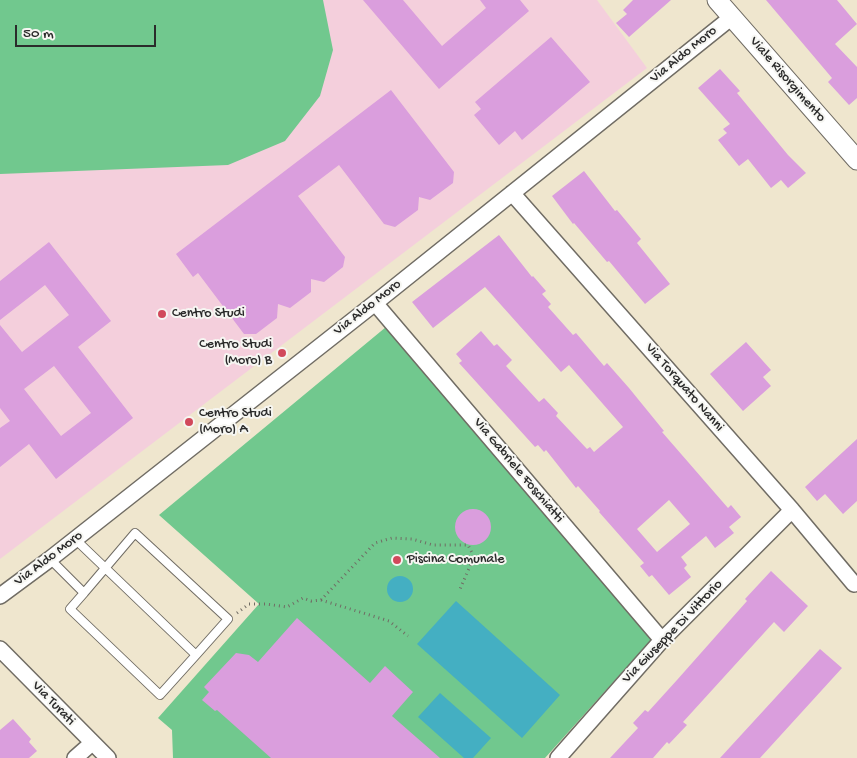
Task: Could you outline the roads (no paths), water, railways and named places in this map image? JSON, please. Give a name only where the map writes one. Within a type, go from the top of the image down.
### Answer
[{"type":"street","name":"Viale Risorgimento","points":[[717,0],[857,160]]},
{"type":"street","name":"Via Aldo Moro","points":[[0,596],[50,559],[375,303],[732,17]]},
{"type":"street","name":"Via Torquato Nanni","points":[[512,193],[792,510],[854,584]]},
{"type":"street","name":"Via Gabriele Foschiatti","points":[[375,303],[662,640]]},
{"type":"street","name":"Via Giuseppe Di Vittorio","points":[[558,758],[662,640],[792,510]]},
{"type":"street","name":"Via Turati","points":[[0,649],[108,758]]},
{"type":"street","points":[[75,758],[92,743]]},
{"type":"lane","points":[[135,533],[228,619],[160,695],[70,609],[104,568],[135,533]]},
{"type":"lane","points":[[75,539],[196,656]]},
{"type":"lane","points":[[50,559],[84,592]]},
{"type":"water","points":[[400,576],[409,580],[413,589],[409,598],[400,602],[391,598],[387,589],[391,580]]},
{"type":"water","points":[[456,601],[560,695],[522,738],[417,644]]},
{"type":"water","points":[[440,693],[491,738],[473,758],[464,758],[418,717]]},
{"type":"place","name":"Centro Studi","points":[[162,314]]},
{"type":"place","name":"Centro Studi (Moro) B","points":[[282,353]]},
{"type":"place","name":"Centro Studi (Moro) A","points":[[189,422]]},
{"type":"place","name":"Piscina Comunale","points":[[397,560]]}]
